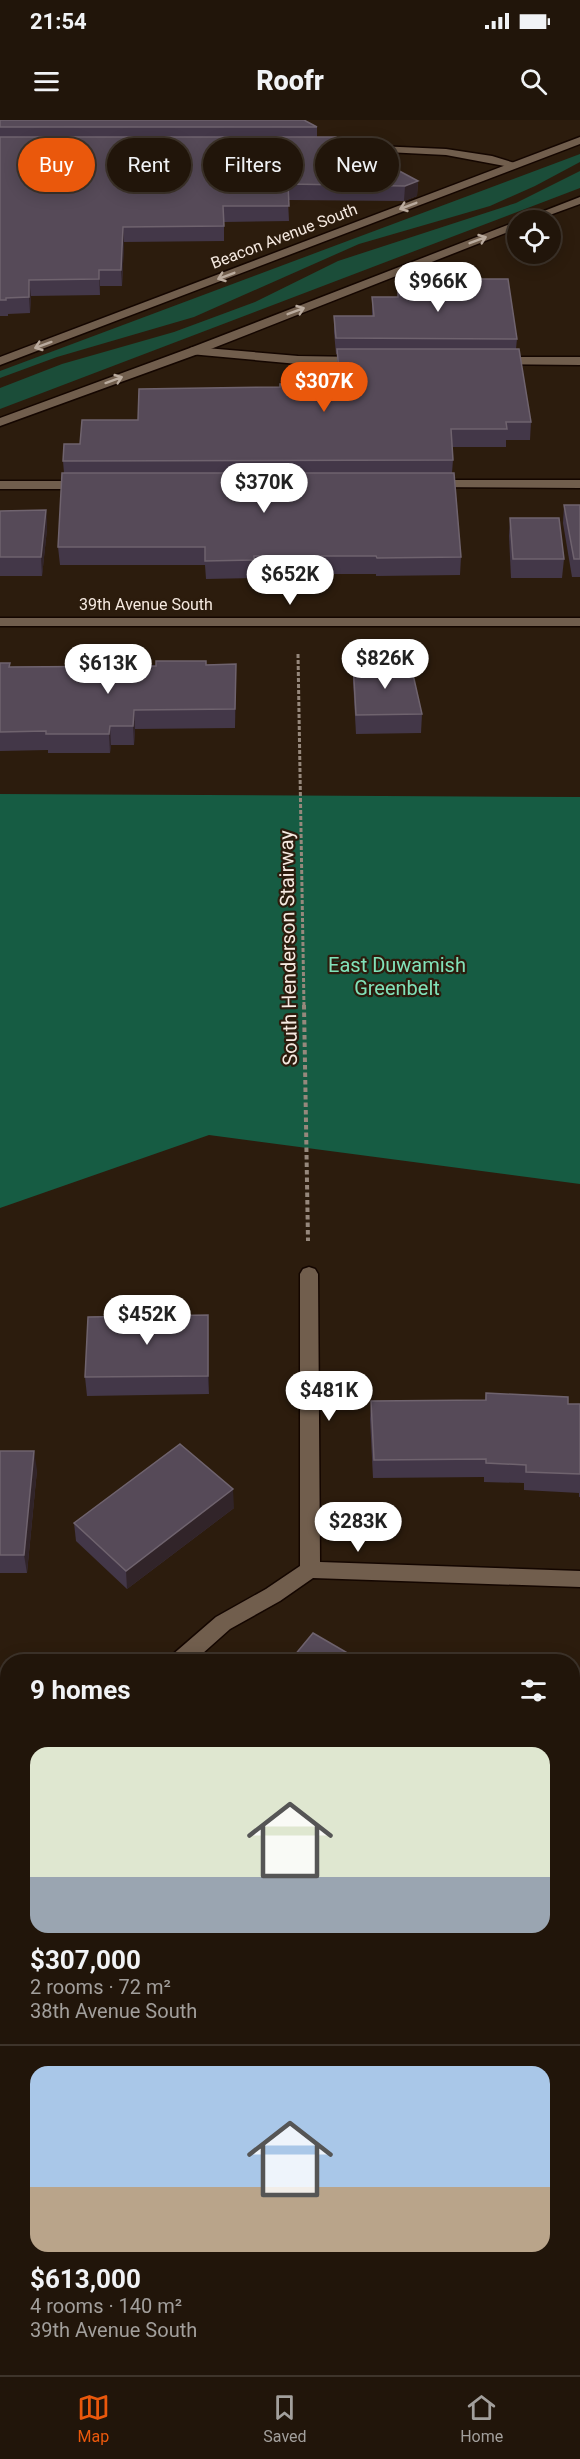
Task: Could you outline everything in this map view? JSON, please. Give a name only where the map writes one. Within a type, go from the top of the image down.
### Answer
[{"type":"main road","name":"Beacon Avenue South","points":[[0,361],[580,140]]},
{"type":"main road","points":[[399,148],[462,152],[516,165]]},
{"type":"main road","points":[[554,210],[580,200]]},
{"type":"main road","points":[[0,422],[194,351],[507,228]]},
{"type":"main road","points":[[194,351],[298,360],[369,361]]},
{"type":"main road","points":[[486,361],[580,362]]},
{"type":"main road","points":[[414,484],[580,484]]},
{"type":"main road","points":[[0,485],[95,485]]},
{"type":"main road","name":"39th Avenue South","points":[[0,622],[580,622]]},
{"type":"main road","points":[[309,1274],[310,1570]]},
{"type":"main road","points":[[187,1654],[223,1623],[273,1595],[310,1570],[580,1579]]},
{"type":"path","name":"South Henderson Stairway","points":[[298,622],[309,1274]]},
{"type":"green space","points":[[580,154],[580,162],[490,206],[359,244],[194,317],[57,357],[0,378],[0,371]]},
{"type":"green space","points":[[580,171],[580,188],[522,210],[507,210],[507,216],[0,409],[0,388],[62,364],[174,332],[255,302],[338,261],[516,203]]},
{"type":"green space","name":"East Duwamish Greenbelt","points":[[0,794],[580,797],[580,1184],[209,1135],[0,1208]]},
{"type":"building","points":[[0,120],[304,120],[317,127],[0,127]]},
{"type":"building","points":[[0,137],[338,138],[315,138],[315,184],[303,184],[303,138],[203,138],[203,192],[288,192],[289,206],[223,206],[224,226],[123,227],[121,270],[99,270],[99,279],[29,280],[29,297],[0,300]]},
{"type":"building","points":[[399,171],[418,181],[399,186]]},
{"type":"building","points":[[435,279],[508,279],[517,339],[336,338],[334,316],[374,316],[372,297],[398,297],[398,291],[436,291]]},
{"type":"building","points":[[337,349],[519,349],[531,422],[506,422],[507,429],[451,429],[453,460],[63,461],[64,444],[80,444],[82,420],[138,420],[139,389],[280,387],[280,384],[340,383]]},
{"type":"building","points":[[62,473],[454,473],[461,557],[254,556],[254,560],[205,561],[205,547],[58,547]]},
{"type":"building","points":[[564,505],[580,505],[580,559],[574,559]]},
{"type":"building","points":[[46,510],[41,557],[0,557],[0,511]]},
{"type":"building","points":[[510,518],[559,518],[564,559],[513,559]]},
{"type":"building","points":[[156,661],[206,661],[206,665],[236,664],[235,709],[134,710],[133,726],[110,726],[109,734],[46,734],[46,731],[0,732],[0,663],[10,663],[9,667],[156,666]]},
{"type":"building","points":[[353,662],[400,662],[401,670],[412,670],[422,714],[356,715]]},
{"type":"building","points":[[208,1315],[208,1376],[85,1377],[88,1317]]},
{"type":"building","points":[[486,1393],[568,1397],[568,1404],[580,1404],[580,1474],[526,1472],[526,1465],[486,1463],[486,1459],[374,1460],[371,1401],[486,1400]]},
{"type":"building","points":[[180,1444],[233,1489],[126,1571],[74,1523]]},
{"type":"building","points":[[0,1451],[34,1451],[24,1555],[0,1555]]},
{"type":"building","points":[[313,1633],[349,1654],[296,1654]]}]
